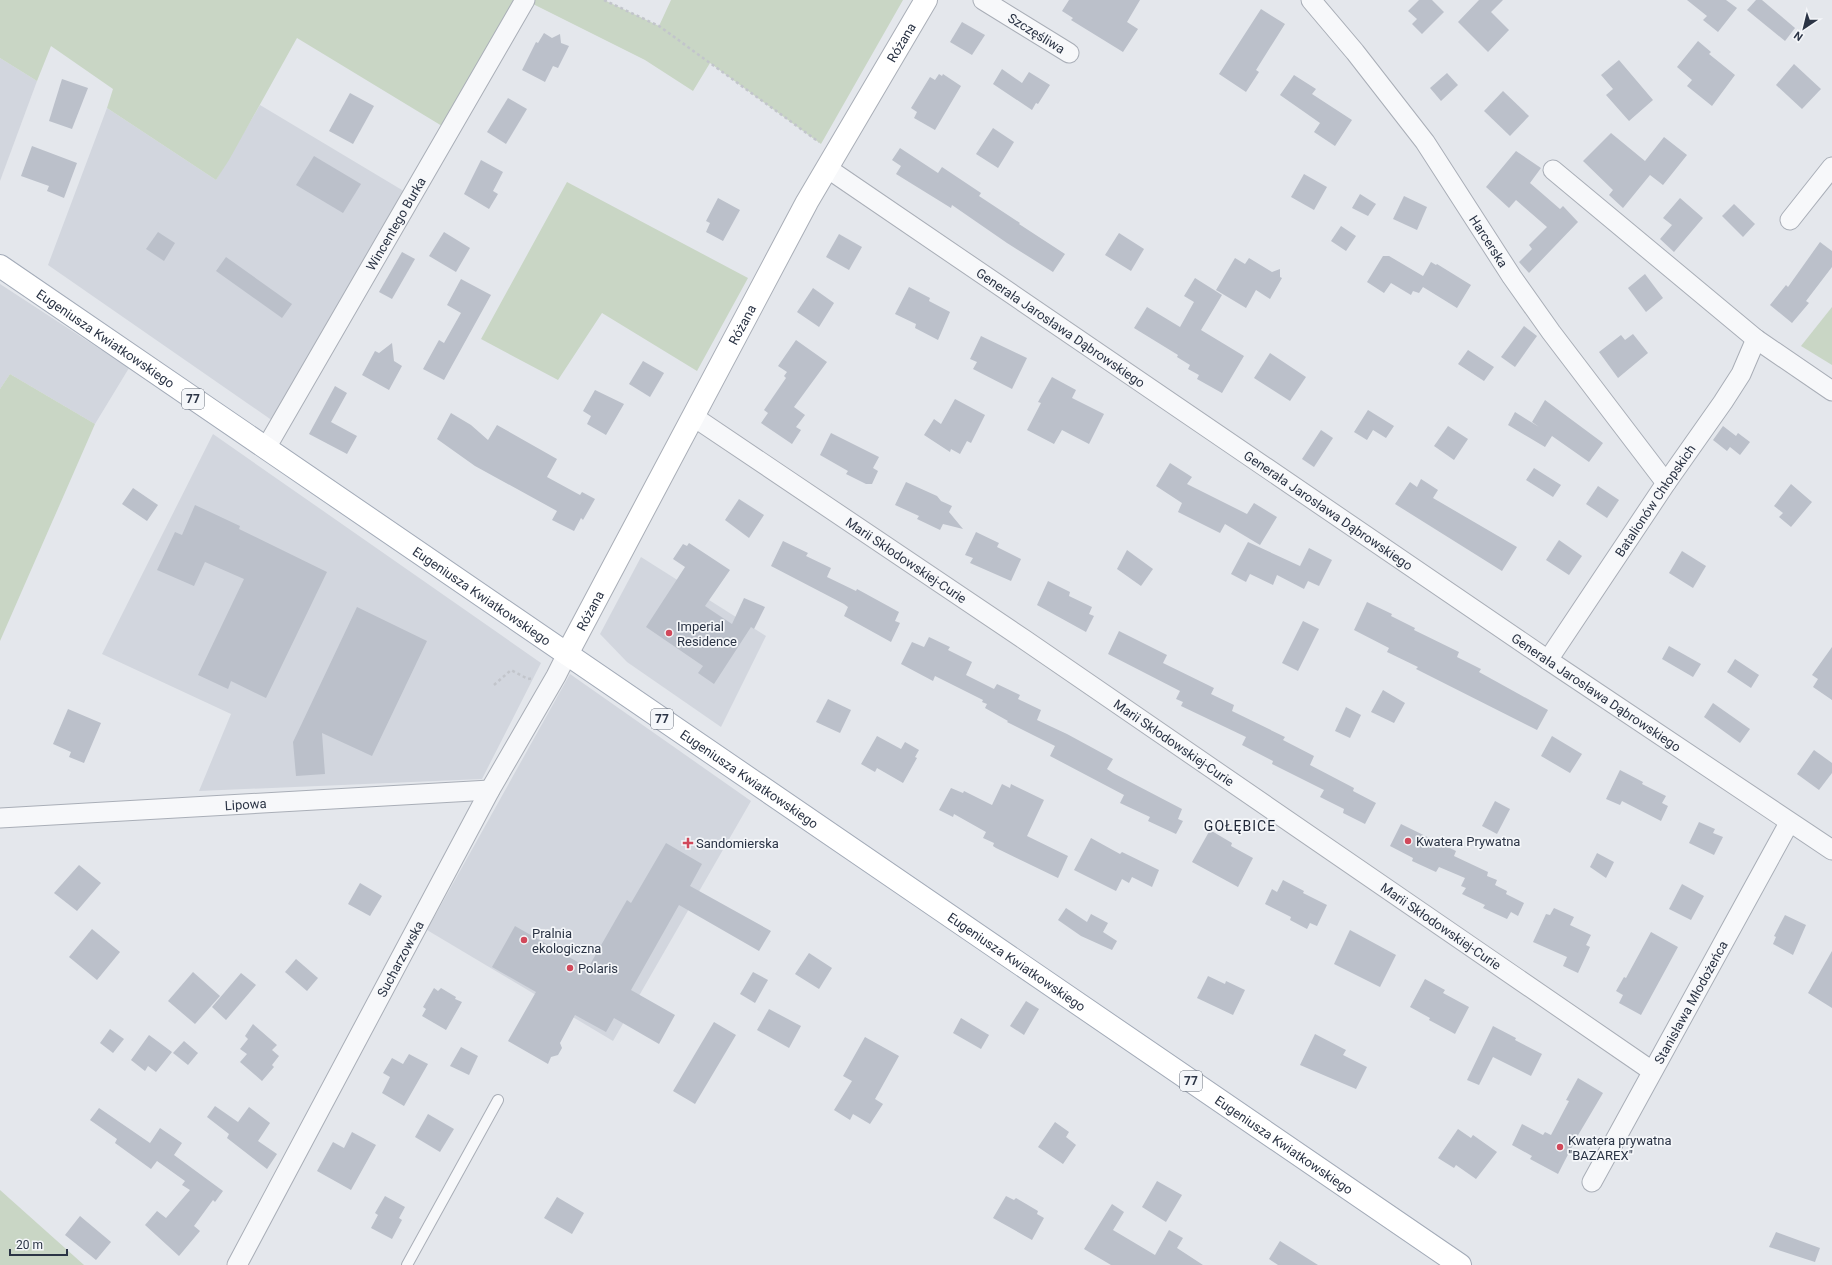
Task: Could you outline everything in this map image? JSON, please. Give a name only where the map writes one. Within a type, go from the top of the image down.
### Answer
[{"type":"main road","name":"Różana","points":[[567,654],[807,202],[926,0]]},
{"type":"main road","name":"Eugeniusza Kwiatkowskiego","points":[[0,266],[1460,1265]]},
{"type":"street","name":"Wincentego Burka","points":[[266,448],[525,0]]},
{"type":"street","name":"Szczęśliwa","points":[[983,0],[1069,53]]},
{"type":"street","name":"Harcerska","points":[[1311,0],[1355,52],[1425,142],[1516,283],[1551,332],[1666,483]]},
{"type":"street","points":[[1790,220],[1832,167]]},
{"type":"street","name":"Generała Jarosława Dąbrowskiego","points":[[827,168],[1548,660],[1789,823],[1832,850]]},
{"type":"street","points":[[1553,170],[1756,339],[1832,391]]},
{"type":"street","name":"Batalionów Chłopskich","points":[[1548,660],[1741,374],[1756,339]]},
{"type":"street","name":"Marii Skłodowskiej-Curie","points":[[694,416],[1130,712],[1652,1071]]},
{"type":"street","name":"Sucharzowska","points":[[236,1265],[490,790],[556,676],[567,654]]},
{"type":"street","name":"Lipowa","points":[[0,818],[490,790]]},
{"type":"street","name":"Stanisława Młodożeńca","points":[[1592,1182],[1789,823]]},
{"type":"lane","points":[[407,1265],[498,1100]]},
{"type":"path","points":[[604,0],[659,26],[821,144]]},
{"type":"path","points":[[494,685],[511,670],[528,679],[540,676]]},
{"type":"shaded area","points":[[0,58],[37,81],[0,181]]},
{"type":"shaded area","points":[[260,105],[407,193],[273,421],[48,265],[107,108],[216,180]]},
{"type":"shaded area","points":[[0,284],[129,368],[95,424],[10,374],[0,389]]},
{"type":"shaded area","points":[[213,434],[541,663],[482,779],[199,791],[231,714],[102,654]]},
{"type":"shaded area","points":[[641,557],[766,636],[721,727],[627,662],[600,634]]},
{"type":"shaded area","points":[[570,674],[751,801],[613,1041],[427,930]]},
{"type":"green space","points":[[0,0],[516,0],[442,126],[297,38],[229,160],[216,180],[107,108],[113,89],[51,46],[37,81],[0,58]]},
{"type":"green space","points":[[530,0],[604,0],[659,26],[671,0],[903,0],[821,144],[710,63],[693,91],[645,60],[529,2]]},
{"type":"green space","points":[[567,182],[748,278],[697,371],[602,313],[558,380],[481,339]]},
{"type":"green space","points":[[1832,307],[1832,365],[1801,346]]},
{"type":"green space","points":[[10,374],[95,424],[0,641],[0,389]]},
{"type":"green space","points":[[0,1190],[84,1265],[0,1265]]},
{"type":"building","points":[[1069,0],[1140,0],[1127,22],[1138,29],[1123,52],[1071,20],[1073,18],[1062,11]]},
{"type":"building","points":[[1419,0],[1432,0],[1444,12],[1422,34],[1412,24],[1417,19],[1408,11]]},
{"type":"building","points":[[1479,0],[1503,0],[1491,12],[1509,30],[1488,52],[1458,22]]},
{"type":"building","points":[[1687,0],[1726,0],[1737,8],[1718,32],[1703,20],[1707,16]]},
{"type":"building","points":[[1756,0],[1762,0],[1795,28],[1785,41],[1747,10]]},
{"type":"building","points":[[1261,9],[1285,24],[1256,70],[1259,72],[1246,92],[1219,74]]},
{"type":"building","points":[[962,22],[985,35],[972,55],[950,42]]},
{"type":"building","points":[[544,33],[552,38],[560,34],[561,43],[569,46],[558,68],[553,66],[545,82],[522,70],[536,42],[538,43]]},
{"type":"building","points":[[1698,41],[1711,52],[1709,54],[1735,75],[1712,106],[1687,86],[1692,80],[1677,67]]},
{"type":"building","points":[[1619,60],[1653,100],[1629,121],[1606,95],[1613,89],[1601,75]]},
{"type":"building","points":[[1794,64],[1821,89],[1802,109],[1776,85]]},
{"type":"building","points":[[1002,69],[1022,83],[1029,72],[1050,85],[1038,104],[1036,103],[1032,110],[993,84]]},
{"type":"building","points":[[1447,73],[1458,85],[1441,101],[1430,88]]},
{"type":"building","points":[[939,74],[942,76],[943,74],[961,86],[935,130],[914,118],[917,112],[911,108],[930,77],[935,80]]},
{"type":"building","points":[[1294,75],[1316,89],[1312,94],[1352,120],[1335,146],[1314,132],[1320,123],[1280,95]]},
{"type":"building","points":[[62,79],[88,88],[72,129],[49,121]]},
{"type":"building","points":[[1503,91],[1529,116],[1510,136],[1484,111]]},
{"type":"building","points":[[350,93],[374,106],[353,144],[329,131]]},
{"type":"building","points":[[508,98],[527,109],[506,144],[487,132]]},
{"type":"building","points":[[993,128],[1014,142],[998,168],[976,154]]},
{"type":"building","points":[[1611,133],[1645,161],[1664,137],[1687,155],[1663,185],[1650,175],[1623,208],[1609,195],[1613,190],[1583,161]]},
{"type":"building","points":[[32,146],[77,163],[64,198],[47,191],[49,186],[21,176]]},
{"type":"building","points":[[900,148],[938,173],[942,167],[981,193],[979,196],[1065,254],[1053,272],[1007,243],[952,205],[951,208],[896,174],[901,166],[892,160]]},
{"type":"building","points":[[1516,151],[1541,168],[1530,183],[1560,209],[1563,206],[1578,222],[1529,273],[1519,262],[1532,249],[1529,245],[1547,227],[1516,200],[1509,208],[1486,187]]},
{"type":"building","points":[[314,156],[361,184],[343,213],[296,185]]},
{"type":"building","points":[[481,160],[503,172],[493,191],[498,194],[489,209],[464,194]]},
{"type":"building","points":[[1304,174],[1327,187],[1314,210],[1291,197]]},
{"type":"building","points":[[1360,194],[1376,204],[1368,216],[1352,208]]},
{"type":"building","points":[[1404,196],[1427,207],[1417,230],[1393,219]]},
{"type":"building","points":[[718,198],[740,210],[723,241],[706,232],[710,223],[706,221]]},
{"type":"building","points":[[1680,198],[1703,218],[1674,252],[1660,239],[1672,225],[1663,218]]},
{"type":"building","points":[[1734,204],[1755,224],[1743,237],[1722,216]]},
{"type":"building","points":[[1341,226],[1356,236],[1346,251],[1331,241]]},
{"type":"building","points":[[158,232],[175,243],[164,261],[146,249]]},
{"type":"building","points":[[444,232],[470,248],[456,272],[429,256]]},
{"type":"building","points":[[1119,233],[1144,249],[1131,271],[1105,255]]},
{"type":"building","points":[[839,234],[862,247],[849,270],[826,257]]},
{"type":"building","points":[[1820,242],[1832,251],[1832,267],[1806,301],[1809,303],[1792,323],[1770,305],[1786,285],[1788,287]]},
{"type":"building","points":[[402,252],[415,259],[392,299],[379,292]]},
{"type":"building","points":[[1383,256],[1389,256],[1423,276],[1431,262],[1436,265],[1437,264],[1471,285],[1457,308],[1423,287],[1419,293],[1413,291],[1411,295],[1391,283],[1384,293],[1367,282]]},
{"type":"building","points":[[226,257],[292,304],[282,318],[216,271]]},
{"type":"building","points":[[1235,258],[1245,264],[1249,258],[1272,272],[1280,269],[1280,277],[1282,278],[1270,299],[1256,290],[1246,308],[1216,290]]},
{"type":"building","points":[[1645,274],[1663,298],[1646,312],[1628,288]]},
{"type":"building","points":[[1195,278],[1222,295],[1201,330],[1244,356],[1222,393],[1197,379],[1199,375],[1188,369],[1190,365],[1177,357],[1178,355],[1134,328],[1147,307],[1180,327],[1194,302],[1184,296]]},
{"type":"building","points":[[461,279],[491,295],[444,380],[423,369],[439,340],[444,343],[461,313],[447,305]]},
{"type":"building","points":[[909,287],[930,298],[929,301],[950,312],[938,340],[915,328],[916,324],[895,314]]},
{"type":"building","points":[[813,288],[834,303],[819,327],[797,312]]},
{"type":"building","points":[[1524,326],[1537,336],[1515,367],[1501,357]]},
{"type":"building","points":[[1633,334],[1648,353],[1618,378],[1599,352],[1621,335],[1625,340]]},
{"type":"building","points":[[981,336],[1027,358],[1012,389],[973,369],[977,362],[970,359]]},
{"type":"building","points":[[796,340],[827,362],[794,407],[805,415],[796,427],[801,430],[792,444],[761,423],[768,413],[764,410],[786,378],[784,376],[787,372],[778,366]]},
{"type":"building","points":[[392,343],[394,361],[402,366],[389,390],[362,375],[375,351],[379,353]]},
{"type":"building","points":[[1468,350],[1494,367],[1484,381],[1458,364]]},
{"type":"building","points":[[1270,353],[1306,377],[1290,401],[1254,378]]},
{"type":"building","points":[[643,361],[664,373],[650,397],[629,384]]},
{"type":"building","points":[[1052,377],[1076,390],[1072,398],[1104,414],[1089,444],[1062,430],[1054,444],[1027,430],[1041,403],[1038,402]]},
{"type":"building","points":[[335,386],[347,393],[331,422],[357,436],[347,454],[309,434]]},
{"type":"building","points":[[595,390],[624,404],[606,435],[587,424],[591,416],[583,411]]},
{"type":"building","points":[[955,399],[985,415],[971,443],[967,441],[960,454],[951,449],[950,452],[924,435],[934,419],[941,424]]},
{"type":"building","points":[[1545,400],[1603,443],[1589,462],[1552,436],[1545,447],[1508,425],[1515,412],[1539,427],[1532,422]]},
{"type":"building","points":[[1368,410],[1394,426],[1386,438],[1373,430],[1367,440],[1354,432]]},
{"type":"building","points":[[451,413],[471,425],[488,440],[497,425],[557,459],[547,477],[580,495],[582,492],[595,499],[583,520],[581,518],[574,531],[552,520],[557,511],[475,466],[437,439]]},
{"type":"building","points":[[1448,426],[1468,439],[1454,460],[1434,446]]},
{"type":"building","points":[[1723,426],[1736,436],[1738,433],[1750,442],[1740,455],[1730,447],[1727,451],[1713,440]]},
{"type":"building","points":[[1321,430],[1333,438],[1314,467],[1302,459]]},
{"type":"building","points":[[831,433],[879,457],[873,468],[878,471],[872,484],[866,484],[846,474],[848,471],[820,455]]},
{"type":"building","points":[[1170,463],[1192,477],[1187,484],[1247,514],[1254,503],[1277,517],[1260,545],[1225,524],[1220,533],[1178,512],[1182,503],[1156,486]]},
{"type":"building","points":[[1534,468],[1561,485],[1553,497],[1526,480]]},
{"type":"building","points":[[1421,479],[1438,490],[1433,498],[1517,547],[1502,571],[1395,504],[1410,482],[1417,487]]},
{"type":"building","points":[[906,482],[937,496],[941,501],[952,506],[949,512],[963,529],[943,524],[940,530],[917,519],[919,516],[895,505]]},
{"type":"building","points":[[1791,484],[1812,502],[1791,527],[1779,517],[1783,513],[1774,506]]},
{"type":"building","points":[[1598,486],[1619,500],[1607,518],[1586,504]]},
{"type":"building","points":[[133,488],[158,505],[147,521],[122,504]]},
{"type":"building","points":[[739,499],[764,515],[749,538],[725,520]]},
{"type":"building","points":[[195,505],[240,526],[239,529],[327,572],[266,698],[231,681],[228,689],[198,675],[244,579],[205,562],[194,586],[157,570],[175,532],[182,535]]},
{"type":"building","points":[[976,532],[999,543],[997,547],[1021,559],[1011,581],[970,563],[973,558],[965,555]]},
{"type":"building","points":[[1559,540],[1582,556],[1569,575],[1546,560]]},
{"type":"building","points":[[783,541],[808,553],[806,556],[831,568],[827,577],[856,591],[857,589],[899,612],[895,621],[900,623],[891,642],[844,616],[848,607],[844,604],[771,566]]},
{"type":"building","points":[[1248,542],[1300,566],[1309,548],[1332,560],[1319,586],[1308,581],[1304,589],[1277,575],[1273,585],[1250,574],[1246,582],[1231,574]]},
{"type":"building","points":[[689,543],[730,570],[705,606],[732,624],[744,598],[765,607],[754,629],[751,627],[714,684],[698,673],[703,666],[646,627],[685,567],[673,559],[683,544],[687,546]]},
{"type":"building","points":[[1127,550],[1153,569],[1141,586],[1117,569]]},
{"type":"building","points":[[1682,551],[1706,566],[1693,588],[1669,573]]},
{"type":"building","points":[[1048,581],[1070,592],[1069,596],[1092,607],[1089,614],[1094,616],[1086,632],[1037,605]]},
{"type":"building","points":[[1367,602],[1392,614],[1391,616],[1415,628],[1414,630],[1459,652],[1457,657],[1481,669],[1479,672],[1548,710],[1537,730],[1416,669],[1418,667],[1387,652],[1389,648],[1354,630]]},
{"type":"building","points":[[357,607],[427,641],[372,756],[322,733],[325,774],[296,776],[293,742]]},
{"type":"building","points":[[1303,621],[1319,629],[1298,671],[1282,663]]},
{"type":"building","points":[[1119,631],[1167,655],[1163,663],[1214,688],[1211,694],[1234,705],[1232,711],[1285,737],[1283,740],[1314,756],[1310,765],[1354,788],[1353,791],[1376,803],[1365,824],[1343,813],[1344,809],[1320,797],[1324,790],[1272,764],[1273,761],[1242,745],[1246,737],[1181,706],[1183,702],[1176,699],[1180,691],[1108,654]]},
{"type":"building","points":[[929,637],[950,647],[948,650],[972,662],[966,675],[994,689],[997,684],[1020,695],[1018,699],[1041,710],[1037,720],[1067,734],[1113,759],[1107,769],[1182,809],[1178,819],[1183,821],[1176,834],[1148,821],[1150,817],[1120,803],[1124,795],[1050,756],[1055,746],[1007,722],[1008,721],[985,708],[987,704],[982,702],[983,700],[935,676],[933,681],[901,664],[912,642],[924,647]]},
{"type":"building","points":[[1669,646],[1701,664],[1693,677],[1662,659]]},
{"type":"building","points":[[1832,647],[1832,700],[1813,687],[1818,679],[1812,675]]},
{"type":"building","points":[[1735,659],[1759,675],[1751,688],[1727,672]]},
{"type":"building","points":[[1383,690],[1405,703],[1394,723],[1371,712]]},
{"type":"building","points":[[828,699],[851,710],[840,733],[816,722]]},
{"type":"building","points":[[1713,703],[1750,729],[1740,743],[1704,717]]},
{"type":"building","points":[[1346,707],[1361,715],[1350,738],[1335,731]]},
{"type":"building","points":[[68,709],[101,723],[84,763],[69,757],[71,752],[53,744]]},
{"type":"building","points":[[877,736],[901,749],[905,742],[919,750],[915,757],[917,758],[903,783],[877,768],[875,772],[861,764]]},
{"type":"building","points":[[1552,736],[1582,754],[1570,773],[1541,756]]},
{"type":"building","points":[[1814,750],[1832,763],[1832,773],[1819,790],[1797,774]]},
{"type":"building","points":[[1620,770],[1643,782],[1642,784],[1666,796],[1662,803],[1668,806],[1661,821],[1622,801],[1620,805],[1606,799]]},
{"type":"building","points":[[1002,784],[1010,788],[1011,784],[1044,800],[1027,836],[1068,856],[1058,878],[996,848],[993,846],[994,843],[983,838],[986,832],[954,814],[953,817],[939,810],[951,788],[963,793],[964,791],[992,805]]},
{"type":"building","points":[[1495,801],[1510,809],[1497,834],[1482,826]]},
{"type":"building","points":[[1699,822],[1715,829],[1713,833],[1723,837],[1714,855],[1689,843]]},
{"type":"building","points":[[1401,824],[1456,851],[1454,856],[1488,872],[1487,876],[1497,880],[1495,885],[1507,891],[1506,894],[1524,903],[1518,916],[1511,912],[1507,919],[1483,908],[1485,905],[1462,894],[1466,888],[1461,886],[1465,878],[1439,867],[1436,872],[1412,861],[1413,858],[1390,846]]},
{"type":"building","points":[[1210,830],[1232,843],[1231,846],[1253,858],[1238,887],[1192,862]]},
{"type":"building","points":[[1091,838],[1120,854],[1122,852],[1159,870],[1152,887],[1132,877],[1129,883],[1122,879],[1116,891],[1074,870]]},
{"type":"building","points":[[666,843],[702,864],[690,886],[771,931],[759,951],[679,905],[631,990],[675,1015],[659,1044],[614,1018],[606,1032],[575,1015],[560,1043],[562,1048],[558,1055],[551,1057],[548,1064],[508,1041],[536,992],[492,967],[515,926],[588,968],[627,900],[631,903]]},
{"type":"building","points":[[1597,853],[1614,862],[1606,878],[1590,867]]},
{"type":"building","points":[[79,865],[101,883],[77,911],[54,893]]},
{"type":"building","points":[[1283,880],[1304,891],[1303,893],[1327,905],[1317,926],[1310,923],[1307,929],[1290,920],[1291,917],[1265,904],[1272,889],[1277,892]]},
{"type":"building","points":[[360,883],[382,896],[370,916],[348,904]]},
{"type":"building","points":[[1682,884],[1704,896],[1691,920],[1669,909]]},
{"type":"building","points":[[1066,908],[1087,922],[1091,914],[1108,923],[1103,932],[1117,941],[1112,950],[1081,936],[1058,920]]},
{"type":"building","points":[[1554,908],[1574,917],[1570,925],[1591,935],[1586,945],[1590,947],[1578,973],[1563,966],[1567,957],[1533,942],[1546,914],[1550,915]]},
{"type":"building","points":[[1785,915],[1806,925],[1793,955],[1773,944],[1776,937],[1774,936]]},
{"type":"building","points":[[92,929],[120,952],[97,980],[69,957]]},
{"type":"building","points":[[1350,930],[1396,955],[1380,987],[1334,964]]},
{"type":"building","points":[[1651,932],[1678,947],[1641,1015],[1619,1003],[1623,995],[1616,991],[1624,977],[1626,978]]},
{"type":"building","points":[[1832,951],[1832,1008],[1808,993]]},
{"type":"building","points":[[809,953],[832,968],[819,989],[795,974]]},
{"type":"building","points":[[296,959],[318,978],[307,991],[285,972]]},
{"type":"building","points":[[193,972],[220,996],[195,1024],[168,1001]]},
{"type":"building","points":[[753,972],[768,980],[755,1003],[740,994]]},
{"type":"building","points":[[241,973],[256,985],[226,1020],[212,1007]]},
{"type":"building","points":[[1208,976],[1225,984],[1226,981],[1245,990],[1233,1015],[1197,998]]},
{"type":"building","points":[[1425,979],[1445,990],[1443,993],[1469,1007],[1455,1034],[1429,1020],[1430,1018],[1410,1007]]},
{"type":"building","points":[[434,988],[438,991],[441,988],[456,997],[455,999],[462,1002],[446,1030],[422,1016],[426,1009],[423,1007]]},
{"type":"building","points":[[1026,1001],[1039,1009],[1024,1035],[1010,1026]]},
{"type":"building","points":[[769,1009],[801,1026],[789,1048],[757,1030]]},
{"type":"building","points":[[961,1018],[989,1035],[981,1049],[953,1033]]},
{"type":"building","points":[[714,1022],[736,1035],[695,1104],[673,1091]]},
{"type":"building","points":[[253,1024],[277,1045],[272,1050],[279,1056],[272,1065],[274,1067],[262,1081],[240,1062],[247,1054],[240,1049],[248,1039],[245,1036]]},
{"type":"building","points":[[1493,1026],[1516,1038],[1515,1040],[1542,1054],[1531,1076],[1493,1057],[1479,1085],[1467,1080]]},
{"type":"building","points":[[110,1029],[124,1039],[113,1053],[100,1043]]},
{"type":"building","points":[[1315,1034],[1346,1050],[1343,1055],[1367,1067],[1356,1089],[1300,1065]]},
{"type":"building","points":[[149,1035],[172,1052],[156,1072],[148,1066],[145,1071],[131,1060]]},
{"type":"building","points":[[865,1037],[899,1056],[875,1099],[883,1104],[870,1124],[853,1114],[850,1120],[834,1110],[852,1081],[843,1076]]},
{"type":"building","points":[[184,1041],[198,1053],[188,1065],[173,1053]]},
{"type":"building","points":[[461,1047],[478,1056],[469,1075],[450,1066]]},
{"type":"building","points":[[409,1054],[428,1064],[404,1106],[382,1093],[390,1077],[383,1073],[392,1058],[403,1064]]},
{"type":"building","points":[[1578,1078],[1603,1093],[1577,1137],[1558,1174],[1530,1159],[1532,1156],[1512,1145],[1522,1124],[1543,1135],[1545,1132],[1551,1135],[1569,1101],[1566,1100]]},
{"type":"building","points":[[215,1106],[238,1122],[249,1107],[270,1123],[258,1141],[277,1154],[267,1169],[227,1138],[229,1134],[207,1117]]},
{"type":"building","points":[[99,1108],[150,1143],[160,1128],[182,1143],[174,1155],[223,1191],[215,1202],[213,1200],[194,1226],[200,1231],[179,1256],[145,1225],[157,1211],[166,1218],[190,1190],[182,1185],[185,1181],[157,1161],[151,1169],[115,1143],[117,1139],[90,1120]]},
{"type":"building","points":[[428,1114],[454,1129],[440,1152],[415,1137]]},
{"type":"building","points":[[1055,1122],[1069,1132],[1066,1137],[1076,1145],[1063,1164],[1038,1147]]},
{"type":"building","points":[[1458,1129],[1471,1138],[1473,1135],[1497,1152],[1476,1179],[1456,1165],[1454,1168],[1438,1158]]},
{"type":"building","points":[[352,1132],[376,1145],[351,1190],[317,1171],[333,1142],[344,1148]]},
{"type":"building","points":[[1157,1181],[1182,1195],[1166,1222],[1142,1207]]},
{"type":"building","points":[[385,1196],[405,1207],[399,1218],[402,1220],[392,1239],[371,1228],[378,1215],[375,1213]]},
{"type":"building","points":[[1006,1196],[1014,1200],[1016,1198],[1038,1211],[1037,1214],[1044,1218],[1032,1240],[993,1218]]},
{"type":"building","points":[[557,1197],[584,1213],[572,1234],[544,1218]]},
{"type":"building","points":[[1112,1204],[1124,1212],[1113,1230],[1155,1255],[1169,1230],[1183,1238],[1177,1248],[1203,1265],[1111,1265],[1084,1249]]},
{"type":"building","points":[[80,1216],[111,1242],[96,1260],[65,1235]]},
{"type":"building","points":[[1776,1232],[1820,1248],[1815,1262],[1769,1247]]},
{"type":"building","points":[[1280,1241],[1318,1265],[1278,1265],[1269,1259]]},
{"type":"place","name":"Imperial Residence","points":[[669,633]]},
{"type":"place","name":"Kwatera Prywatna","points":[[1408,841]]},
{"type":"place","name":"Sandomierska","points":[[688,843]]},
{"type":"place","name":"Pralnia ekologiczna","points":[[524,940]]},
{"type":"place","name":"Polaris","points":[[570,968]]},
{"type":"place","name":"Kwatera prywatna \"BAZAREX\"","points":[[1560,1147]]},
{"type":"district","name":"GOŁĘBICE","points":[[1240,826]]}]
